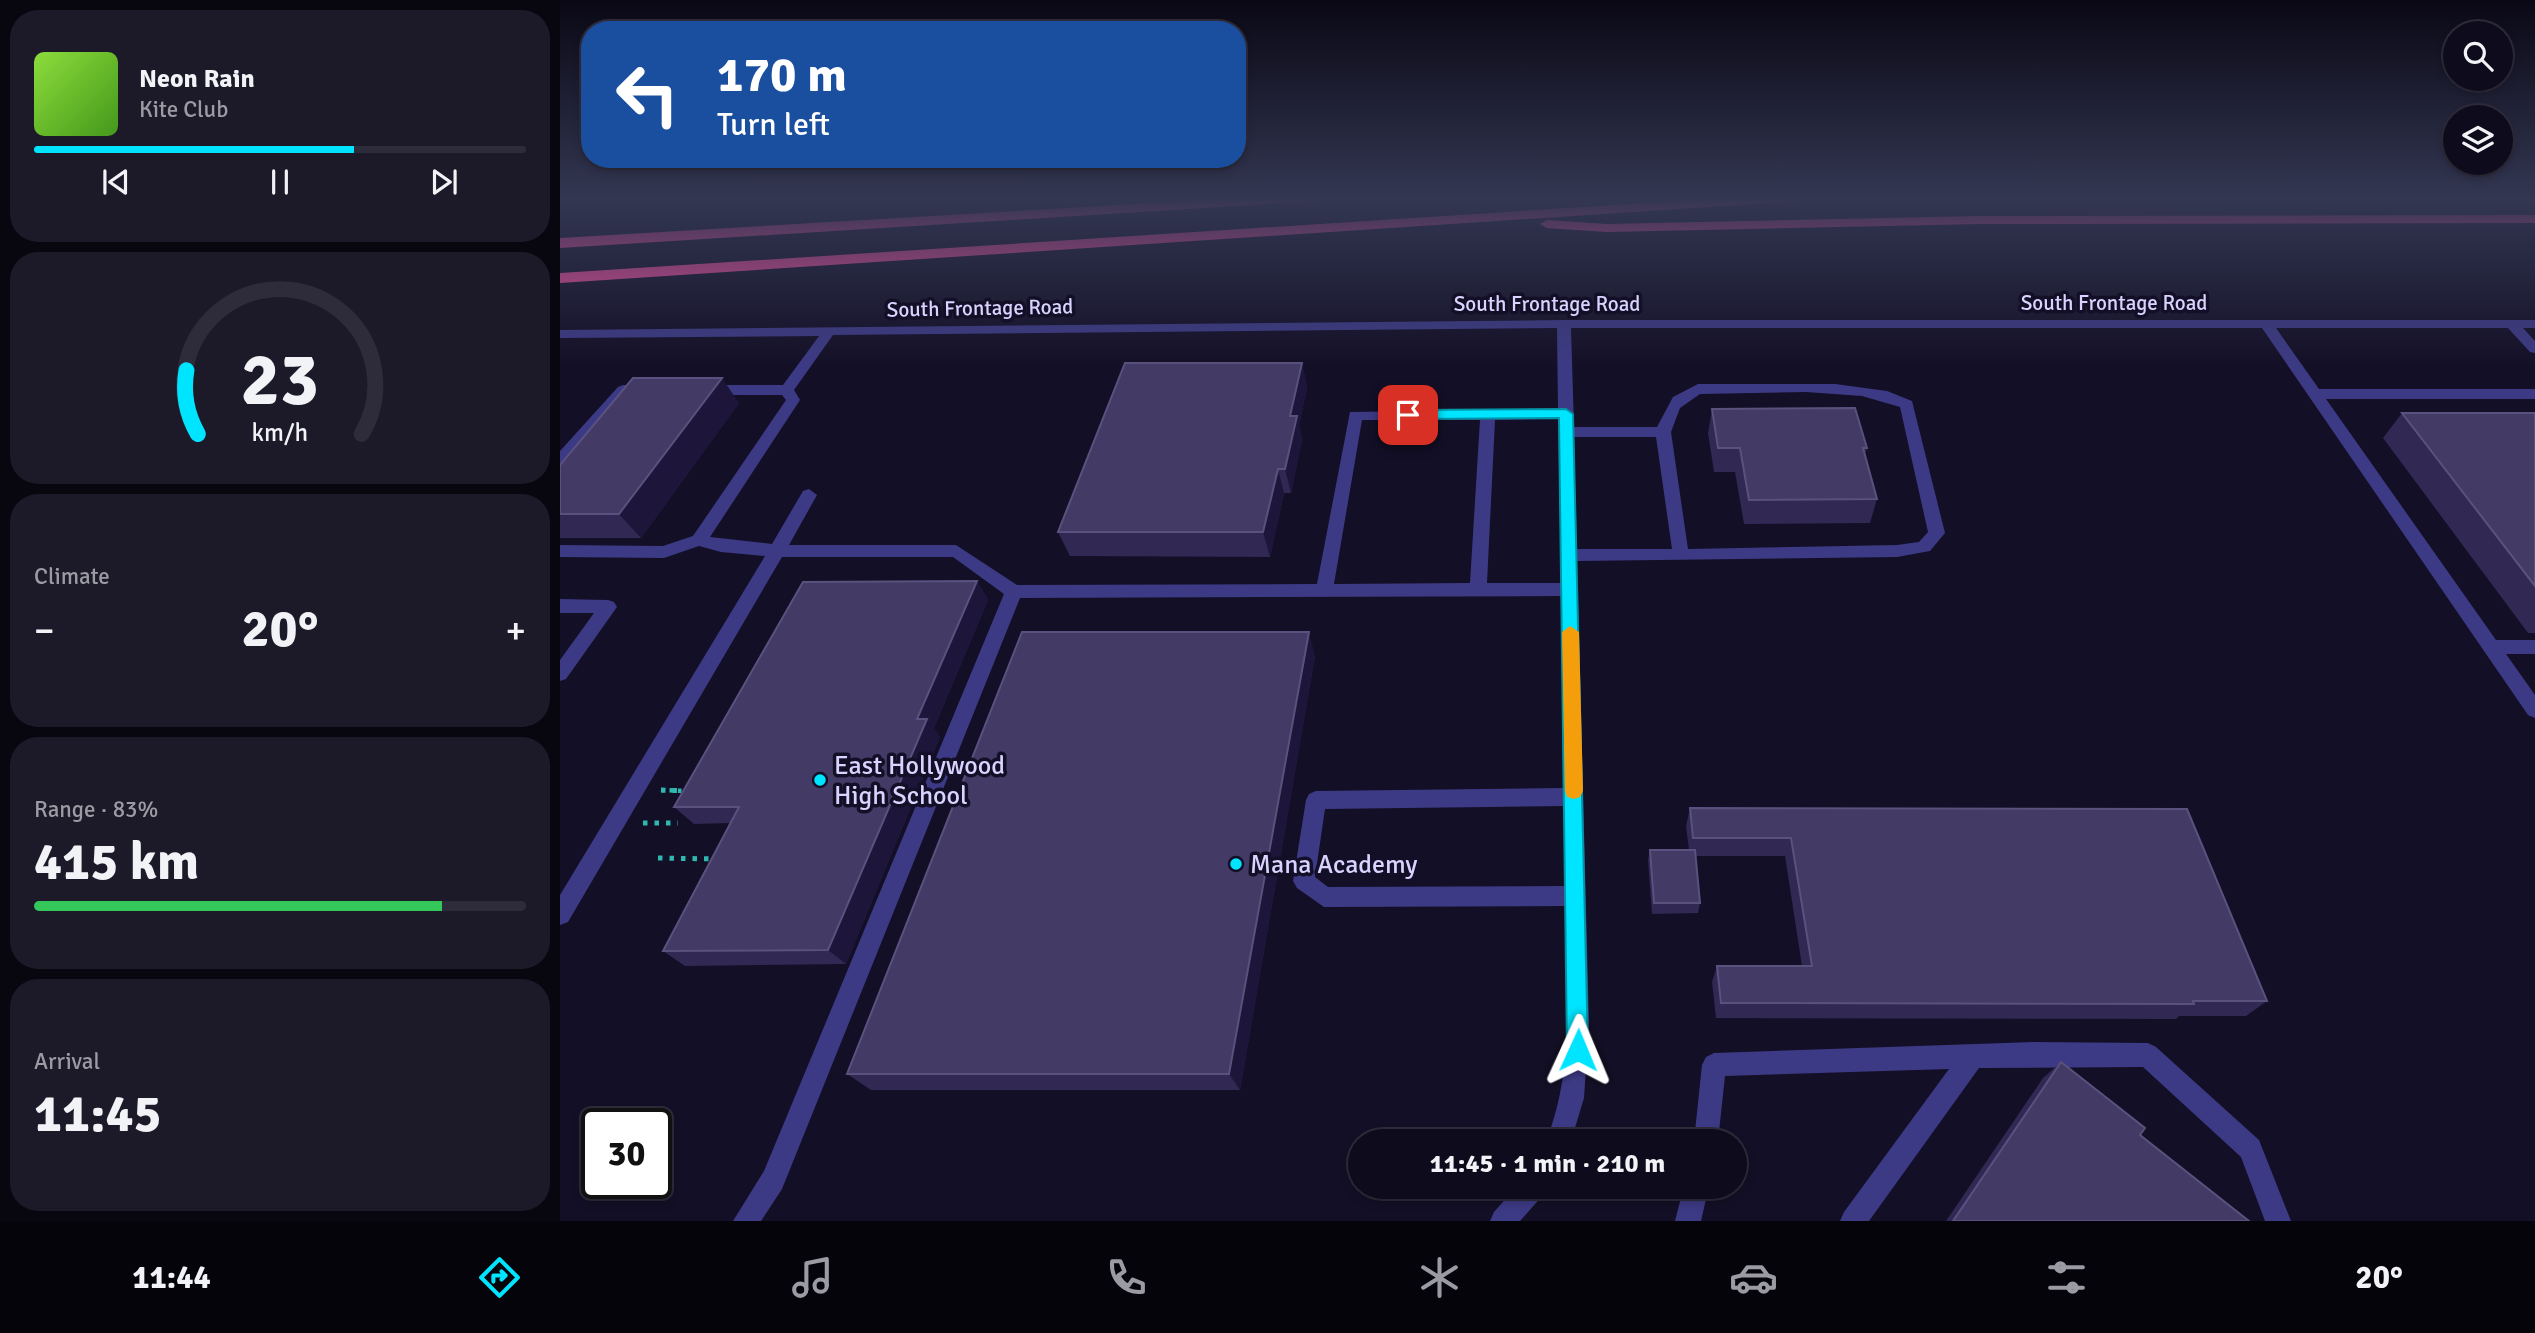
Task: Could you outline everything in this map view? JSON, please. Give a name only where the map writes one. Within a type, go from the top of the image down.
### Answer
[{"type":"highway","points":[[560,278],[928,254]]},
{"type":"street","name":"South Frontage Road","points":[[562,335],[1564,324],[2535,324]]},
{"type":"street","points":[[1564,324],[1576,896],[1577,1078],[1564,1129]]},
{"type":"street","points":[[2266,324],[2535,710]]},
{"type":"street","points":[[2512,324],[2535,349]]},
{"type":"street","points":[[788,390],[829,331]]},
{"type":"street","points":[[1569,555],[1681,555],[1897,551],[1924,547],[1937,533],[1907,404],[1890,396],[1857,390],[1698,389],[1682,396],[1671,409],[1663,432],[1681,555]]},
{"type":"street","points":[[560,461],[622,390],[664,390]]},
{"type":"street","points":[[691,390],[788,390]]},
{"type":"street","points":[[699,540],[793,400],[788,390]]},
{"type":"street","points":[[2315,394],[2535,394]]},
{"type":"street","points":[[1324,590],[1355,415],[1488,415],[1663,432]]},
{"type":"street","points":[[1478,589],[1488,415]]},
{"type":"street","points":[[560,915],[809,495]]},
{"type":"street","points":[[560,551],[664,552],[699,540],[721,546],[777,551],[956,551],[1014,592],[1570,589]]},
{"type":"street","points":[[746,1221],[773,1180],[1014,592]]},
{"type":"street","points":[[560,606],[608,607],[560,674]]},
{"type":"street","points":[[2491,647],[2535,647]]},
{"type":"street","points":[[1574,797],[1316,800],[1304,881],[1324,897],[1576,896]]},
{"type":"street","points":[[1707,1129],[1714,1065],[1973,1056],[2148,1055],[2250,1149],[2278,1221]]},
{"type":"street","points":[[1853,1221],[1973,1056]]},
{"type":"street","points":[[1504,1221],[1523,1199]]},
{"type":"street","points":[[1688,1221],[1694,1199]]},
{"type":"path","points":[[658,858],[726,859]]},
{"type":"building","points":[[1125,363],[1302,363],[1290,416],[1297,416],[1285,469],[1278,469],[1263,532],[1058,532]]},
{"type":"building","points":[[633,378],[722,378],[619,514],[560,514],[560,465]]},
{"type":"building","points":[[1855,408],[1867,448],[1863,448],[1877,499],[1749,500],[1740,448],[1718,448],[1712,409]]},
{"type":"building","points":[[2402,413],[2535,413],[2535,586]]},
{"type":"building","name":"East Hollywood High School","points":[[977,581],[917,719],[927,719],[828,950],[663,951],[739,807],[674,807],[803,582]]},
{"type":"building","points":[[1022,632],[1309,632],[1229,1074],[847,1074]]},
{"type":"building","points":[[1690,808],[2187,809],[2267,1001],[2193,1001],[2194,1004],[1721,1003],[1717,966],[1812,966],[1791,838],[1693,838]]},
{"type":"building","points":[[1650,850],[1695,850],[1700,903],[1654,903]]},
{"type":"building","points":[[2061,1062],[2145,1128],[2140,1135],[2249,1221],[1953,1221]]},
{"type":"slow traffic","points":[[1570,632],[1574,791]]},
{"type":"place","name":"East Hollywood High School","points":[[820,780]]},
{"type":"place","name":"Mana Academy","points":[[1236,864]]},
{"type":"route","points":[[1408,415],[1566,414],[1578,1050]]}]
